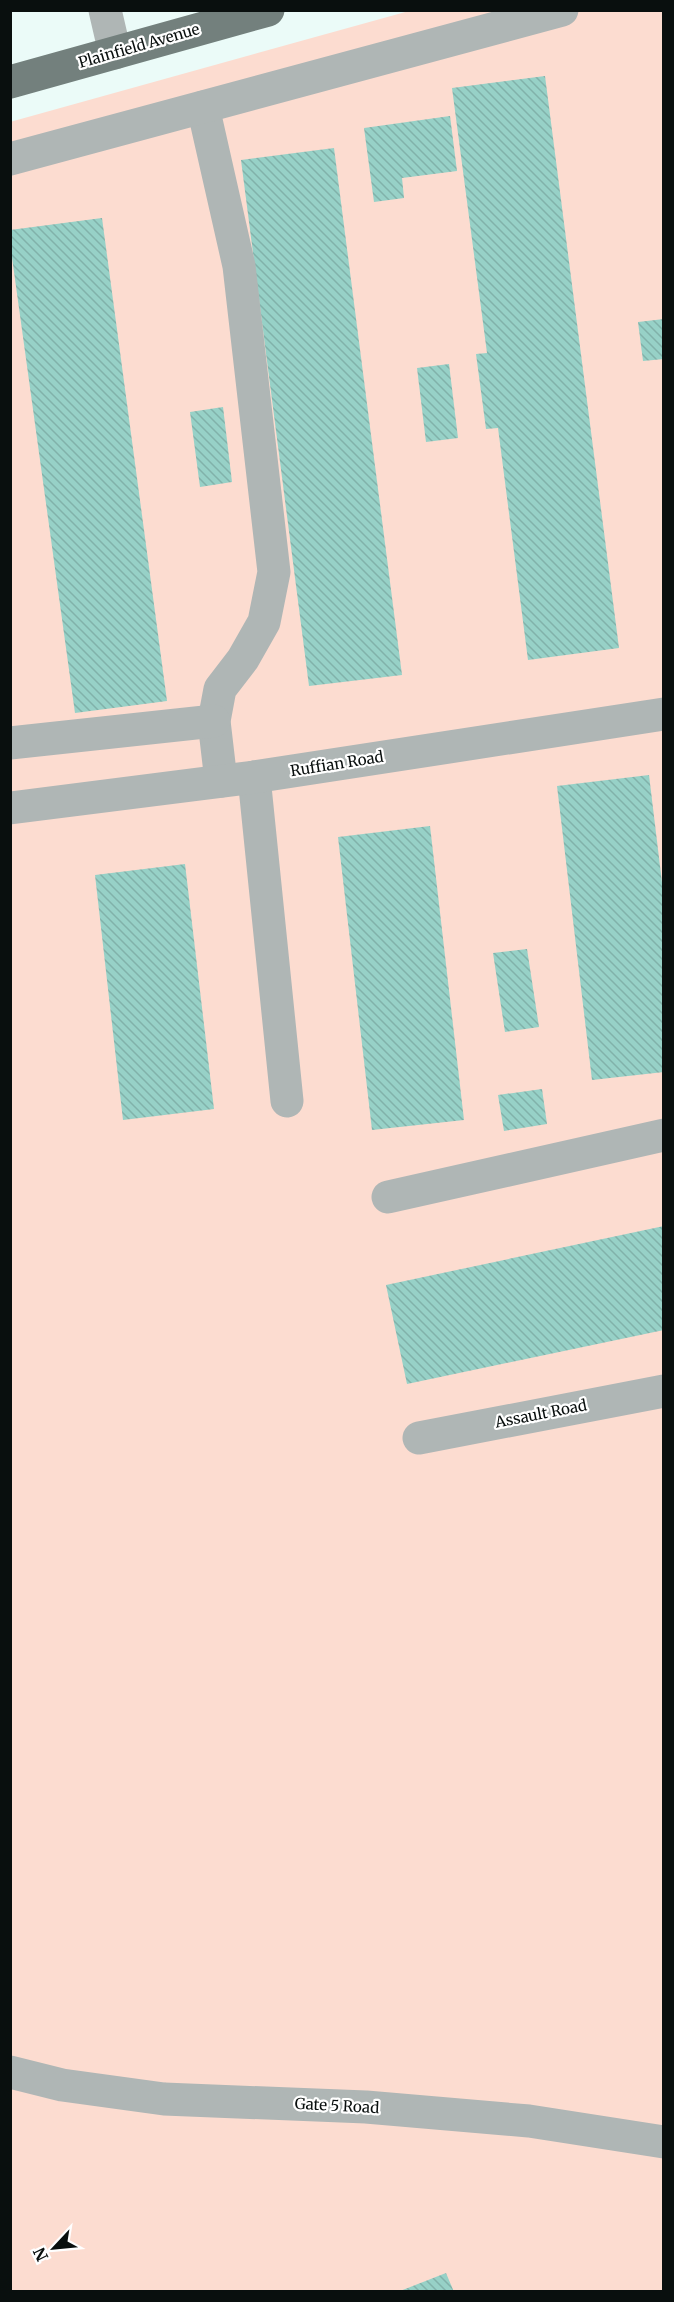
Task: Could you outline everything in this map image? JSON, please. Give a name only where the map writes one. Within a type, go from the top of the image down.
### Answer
[{"type":"main road","name":"Plainfield Avenue","points":[[10,82],[268,10]]},
{"type":"street","points":[[105,10],[115,52]]},
{"type":"street","points":[[10,159],[562,10]]},
{"type":"street","points":[[203,107],[239,266],[274,572],[264,622],[243,659],[220,689],[214,721],[220,781]]},
{"type":"street","name":"Ruffian Road","points":[[10,808],[254,777],[663,714]]},
{"type":"street","points":[[10,743],[214,721]]},
{"type":"street","points":[[254,777],[286,1101]]},
{"type":"street","points":[[388,1197],[663,1135]]},
{"type":"street","name":"Assault Road","points":[[419,1438],[663,1391]]},
{"type":"street","name":"Gate 5 Road","points":[[10,2072],[62,2085],[164,2099],[413,2111],[529,2121],[663,2142]]},
{"type":"shaded area","points":[[409,11],[663,11],[663,2291],[11,2291],[10,122]]},
{"type":"building","points":[[545,76],[619,648],[528,660],[498,428],[486,429],[476,354],[487,353],[452,88]]},
{"type":"building","points":[[450,116],[457,171],[402,178],[404,198],[374,202],[364,128]]},
{"type":"building","points":[[334,148],[402,675],[309,686],[241,160]]},
{"type":"building","points":[[102,218],[167,701],[75,713],[10,230]]},
{"type":"building","points":[[664,319],[664,359],[643,361],[638,322]]},
{"type":"building","points":[[449,364],[458,438],[426,442],[417,368]]},
{"type":"building","points":[[223,407],[232,482],[200,487],[190,412]]},
{"type":"building","points":[[649,775],[664,899],[664,1072],[592,1080],[557,786]]},
{"type":"building","points":[[430,826],[464,1120],[372,1130],[338,837]]},
{"type":"building","points":[[185,864],[214,1109],[123,1120],[95,875]]},
{"type":"building","points":[[527,949],[539,1027],[505,1032],[493,953]]},
{"type":"building","points":[[542,1089],[547,1124],[504,1131],[498,1095]]},
{"type":"building","points":[[664,1226],[664,1330],[407,1384],[386,1285]]},
{"type":"building","points":[[446,2273],[454,2292],[400,2292],[400,2291]]}]
